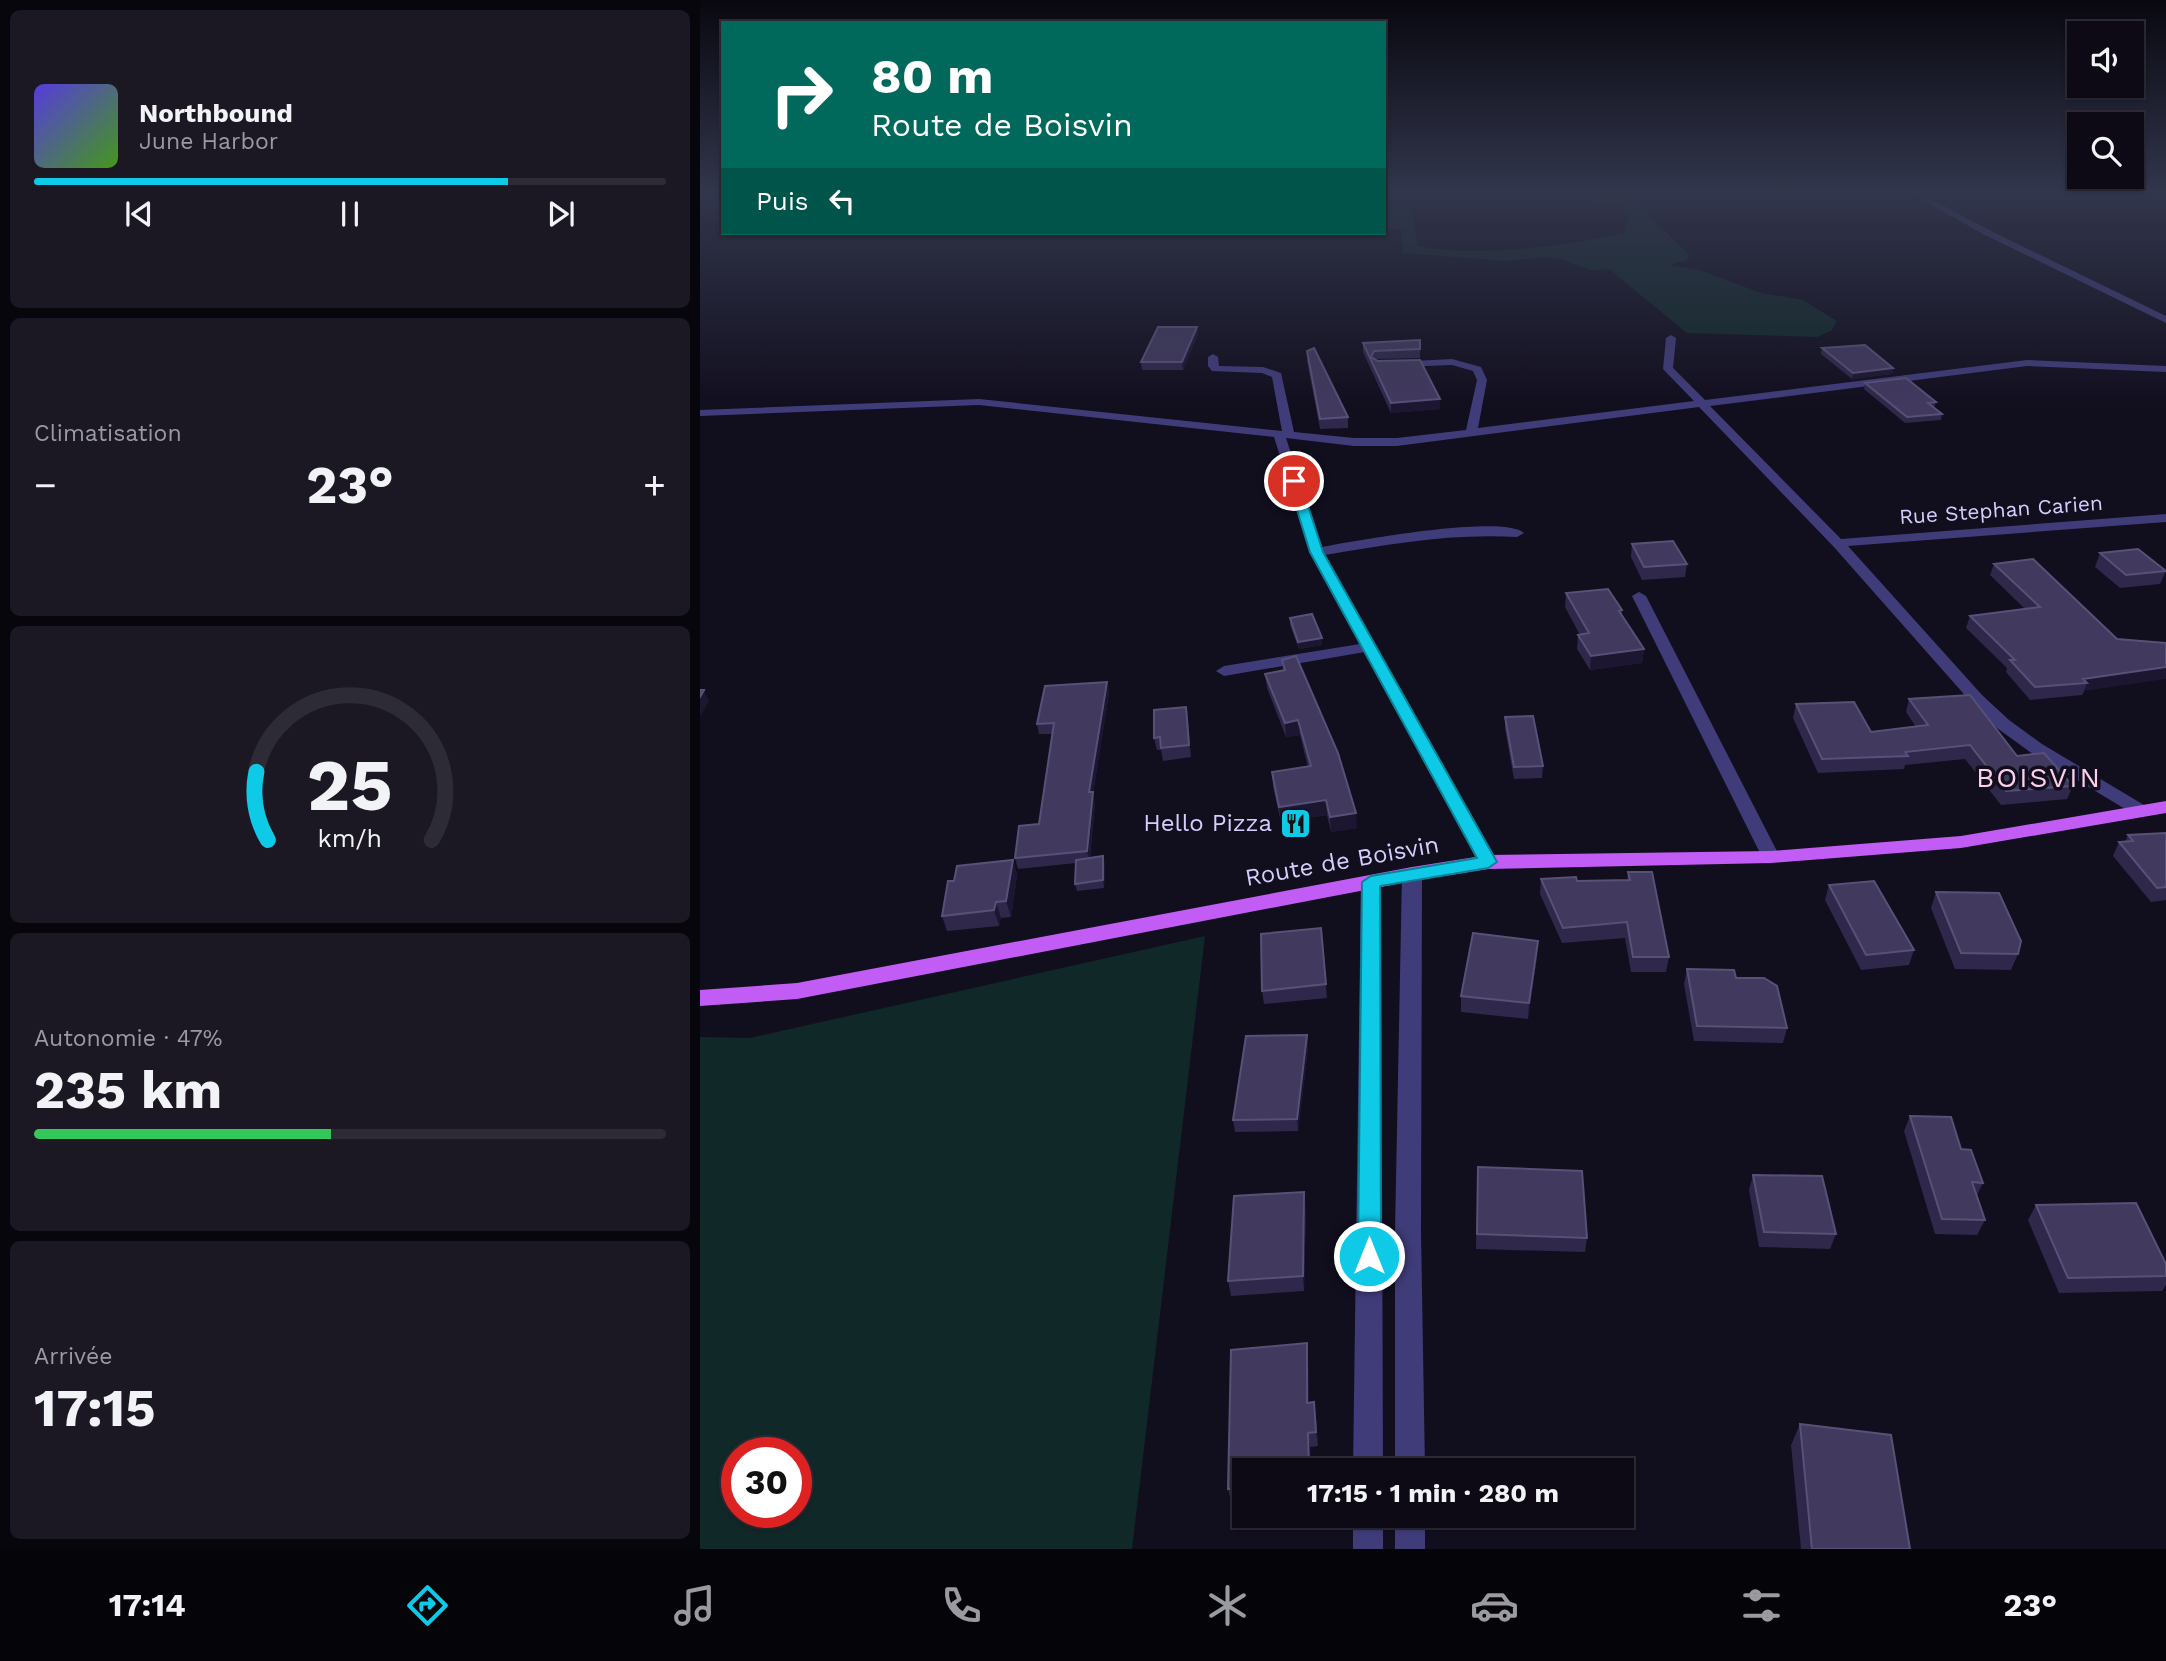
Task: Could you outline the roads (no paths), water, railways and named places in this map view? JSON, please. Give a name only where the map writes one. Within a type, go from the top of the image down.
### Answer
[{"type":"main road","name":"Route de Boisvin","points":[[700,998],[797,991],[1412,874],[1488,862],[1771,857],[1961,842],[2166,807]]},
{"type":"street","points":[[2051,263],[2166,320]]},
{"type":"street","points":[[1671,338],[1668,369],[1838,543],[1976,698],[2003,724],[2036,748],[2143,812]]},
{"type":"street","points":[[1213,357],[1213,366],[1216,369],[1263,370],[1277,375],[1284,435],[1317,552],[1488,862]]},
{"type":"street","points":[[1390,364],[1452,362],[1477,369],[1482,380],[1472,431]]},
{"type":"street","points":[[700,413],[979,402],[1284,435],[1387,442],[2027,363],[2166,369]]},
{"type":"street","name":"Rue Stephan Carien","points":[[1838,543],[2166,518]]},
{"type":"street","points":[[1317,552],[1425,534],[1483,530],[1517,533]]},
{"type":"street","points":[[1639,596],[1771,857]]},
{"type":"street","points":[[1224,671],[1370,647]]},
{"type":"street","points":[[1410,1458],[1408,1231],[1412,874]]},
{"type":"street","points":[[1368,1458],[1371,882]]},
{"type":"street","points":[[1368,1528],[1368,1549]]},
{"type":"street","points":[[1410,1528],[1410,1549]]},
{"type":"place","name":"Hello Pizza","points":[[1295,823]]},
{"type":"district","name":"BOISVIN","points":[[2039,777]]}]
